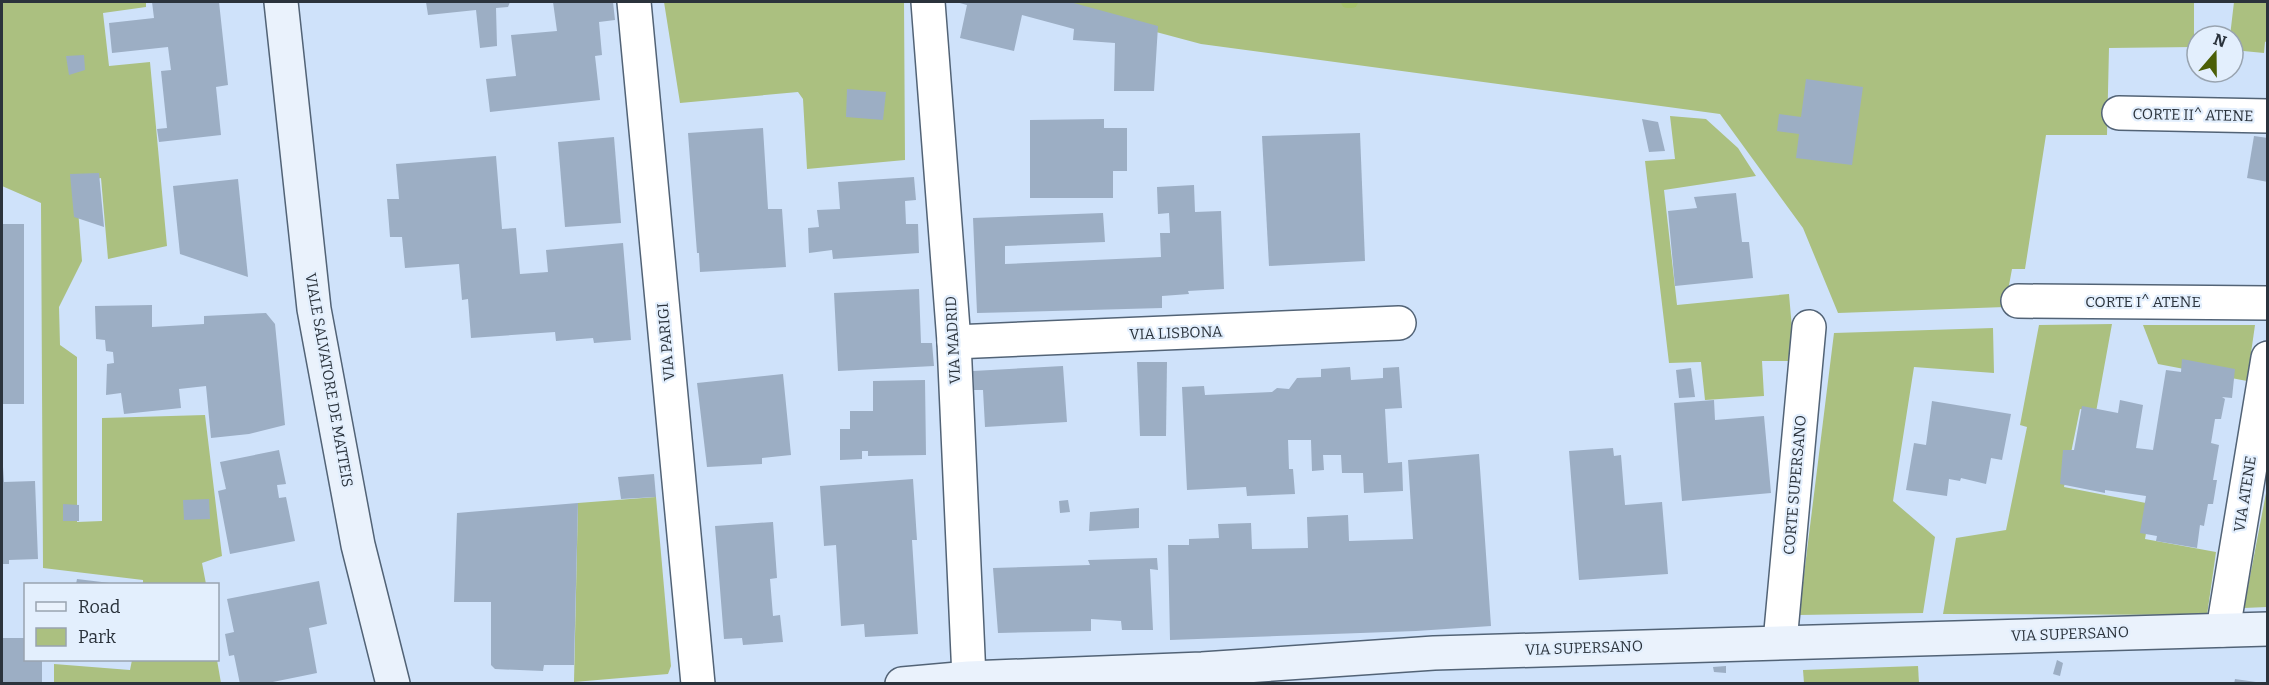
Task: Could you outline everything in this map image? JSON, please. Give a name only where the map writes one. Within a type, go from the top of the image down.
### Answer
[{"type":"street","name":"VIALE SALVATORE DE MATTEIS","points":[[281,2],[314,309],[358,545],[393,684]]},
{"type":"street","name":"VIA PARIGI","points":[[634,2],[698,684]]},
{"type":"street","name":"VIA MADRID","points":[[928,2],[954,342],[969,678]]},
{"type":"street","name":"CORTE II^ ATENE","points":[[2119,113],[2268,116]]},
{"type":"street","name":"CORTE I^ ATENE","points":[[2018,301],[2268,303]]},
{"type":"street","name":"VIA LISBONA","points":[[954,342],[1399,323]]},
{"type":"street","name":"CORTE SUPERSANO","points":[[1780,642],[1809,327]]},
{"type":"street","name":"VIA ATENE","points":[[2223,630],[2268,358]]},
{"type":"street","name":"VIA SUPERSANO","points":[[902,684],[969,678],[1202,676],[1434,653],[2268,629]]},
{"type":"green space","points":[[2,2],[146,2],[146,7],[103,13],[109,66],[150,62],[167,246],[108,259],[101,178],[76,183],[82,261],[59,307],[60,345],[77,357],[77,522],[102,521],[102,418],[205,415],[222,556],[202,563],[206,583],[143,583],[143,580],[43,568],[41,203],[2,186]]},
{"type":"green space","points":[[664,2],[904,2],[905,160],[807,169],[803,99],[798,92],[680,103]]},
{"type":"green space","points":[[1044,2],[2194,2],[2194,24],[2185,24],[2185,47],[2109,48],[2107,135],[2046,135],[2025,269],[2012,269],[2005,307],[1838,313],[1803,228],[1720,114],[1201,44]]},
{"type":"green space","points":[[2234,2],[2267,2],[2267,41],[2264,53],[2245,51],[2245,24],[2231,24]]},
{"type":"green space","points":[[1670,116],[1706,119],[1738,148],[1756,176],[1664,190],[1677,305],[1789,294],[1793,340],[1792,361],[1762,361],[1764,396],[1705,400],[1701,362],[1669,363],[1645,161],[1675,159]]},
{"type":"green space","points":[[2112,324],[2096,412],[2080,409],[2064,487],[2151,504],[2145,539],[2216,552],[2207,615],[1943,614],[1956,538],[2006,530],[2027,427],[2020,425],[2039,325]]},
{"type":"green space","points":[[2143,325],[2255,325],[2247,381],[2158,364]]},
{"type":"green space","points":[[1993,328],[1994,373],[1914,367],[1893,501],[1935,537],[1923,613],[1799,615],[1834,333]]},
{"type":"green space","points":[[2267,488],[2267,607],[2244,608]]},
{"type":"green space","points":[[656,497],[671,666],[668,674],[574,682],[578,503]]},
{"type":"green space","points":[[132,661],[217,661],[221,683],[54,683],[54,664],[130,670]]},
{"type":"green space","points":[[1918,666],[1919,683],[1804,683],[1803,670]]},
{"type":"building","points":[[152,2],[219,2],[228,85],[216,87],[221,135],[159,142],[157,129],[167,128],[161,71],[171,70],[168,47],[112,53],[109,23],[154,18]]},
{"type":"building","points":[[426,2],[510,2],[508,7],[496,8],[497,46],[480,48],[476,10],[428,15]]},
{"type":"building","points":[[553,2],[613,2],[615,20],[599,22],[602,55],[595,56],[600,100],[490,112],[486,79],[516,76],[511,35],[557,31]]},
{"type":"building","points":[[956,2],[1070,2],[1158,26],[1154,91],[1114,91],[1115,43],[1073,40],[1074,29],[1022,15],[1014,51],[960,38],[967,5]]},
{"type":"building","points":[[84,55],[85,70],[69,75],[66,56]]},
{"type":"building","points":[[1806,79],[1863,87],[1852,165],[1796,158],[1799,134],[1777,131],[1779,114],[1801,117]]},
{"type":"building","points":[[847,89],[886,92],[883,120],[846,117]]},
{"type":"building","points":[[1104,119],[1104,128],[1127,128],[1127,171],[1113,171],[1113,198],[1030,198],[1030,120]]},
{"type":"building","points":[[1642,119],[1658,122],[1665,151],[1649,152]]},
{"type":"building","points":[[763,128],[768,209],[782,209],[786,267],[700,272],[688,133]]},
{"type":"building","points":[[1360,133],[1365,261],[1269,266],[1262,136]]},
{"type":"building","points":[[2254,136],[2268,138],[2268,182],[2247,178]]},
{"type":"building","points":[[614,137],[621,223],[565,227],[558,142]]},
{"type":"building","points":[[496,156],[502,229],[516,228],[520,274],[548,272],[546,250],[623,243],[631,340],[594,343],[593,338],[556,341],[555,332],[471,338],[468,299],[462,300],[459,264],[405,268],[402,237],[390,237],[387,199],[399,199],[396,164]]},
{"type":"building","points":[[99,173],[104,227],[74,217],[70,174]]},
{"type":"building","points":[[914,177],[916,200],[905,201],[906,224],[918,224],[919,253],[833,259],[832,250],[809,253],[808,228],[819,227],[817,210],[840,209],[838,182]]},
{"type":"building","points":[[238,179],[248,277],[180,254],[173,186]]},
{"type":"building","points":[[1194,185],[1195,212],[1221,211],[1224,289],[1188,291],[1189,294],[1162,296],[1162,308],[977,313],[973,218],[1103,213],[1105,242],[1005,246],[1005,264],[1161,257],[1160,233],[1170,233],[1169,213],[1158,214],[1157,187]]},
{"type":"building","points":[[1736,193],[1742,242],[1749,242],[1753,278],[1675,286],[1668,211],[1697,208],[1694,197]]},
{"type":"building","points":[[2,224],[24,224],[24,404],[2,404]]},
{"type":"building","points":[[919,289],[921,343],[932,343],[934,366],[838,371],[834,293]]},
{"type":"building","points":[[152,305],[152,327],[204,324],[204,316],[266,313],[275,324],[285,425],[249,434],[211,438],[206,386],[179,389],[181,408],[124,414],[121,393],[106,395],[107,364],[114,363],[113,352],[106,351],[105,340],[96,339],[95,306]]},
{"type":"building","points":[[2182,359],[2235,369],[2232,398],[2222,397],[2225,399],[2221,419],[2215,419],[2211,443],[2219,445],[2213,480],[2217,480],[2213,504],[2208,504],[2204,526],[2200,525],[2197,548],[2156,541],[2157,536],[2140,533],[2146,496],[2105,490],[2105,493],[2060,484],[2063,450],[2074,450],[2082,406],[2118,413],[2120,400],[2143,405],[2136,448],[2153,450],[2166,370],[2181,372]]},
{"type":"building","points":[[1137,362],[1167,362],[1166,436],[1140,436]]},
{"type":"building","points":[[1063,366],[1067,422],[985,427],[983,390],[974,390],[973,371]]},
{"type":"building","points":[[1350,367],[1351,380],[1383,378],[1383,368],[1399,367],[1402,408],[1385,409],[1388,463],[1402,462],[1403,491],[1364,493],[1363,473],[1342,473],[1341,455],[1323,455],[1324,470],[1312,471],[1311,440],[1288,440],[1289,469],[1293,469],[1295,494],[1247,496],[1246,487],[1187,490],[1182,387],[1204,386],[1205,395],[1272,392],[1277,388],[1289,389],[1297,378],[1321,377],[1321,369]]},
{"type":"building","points":[[1691,368],[1695,397],[1679,398],[1676,370]]},
{"type":"building","points":[[783,374],[791,455],[762,458],[762,464],[707,467],[697,383]]},
{"type":"building","points":[[925,380],[926,455],[868,456],[868,451],[862,451],[862,459],[840,460],[840,429],[850,429],[850,411],[873,411],[873,381]]},
{"type":"building","points":[[1714,400],[1715,420],[1764,416],[1771,493],[1682,501],[1674,403]]},
{"type":"building","points":[[1932,401],[2011,414],[2002,460],[1991,458],[1986,484],[1961,478],[1960,481],[1949,479],[1947,496],[1906,490],[1914,443],[1926,445]]},
{"type":"building","points":[[1613,448],[1614,456],[1621,455],[1625,505],[1662,502],[1668,574],[1579,580],[1569,451]]},
{"type":"building","points":[[279,450],[286,484],[277,485],[279,498],[286,497],[295,541],[230,554],[218,491],[226,489],[220,462]]},
{"type":"building","points":[[1479,454],[1491,626],[1170,640],[1168,545],[1189,545],[1189,539],[1219,538],[1218,524],[1251,523],[1252,549],[1308,548],[1307,517],[1348,515],[1349,541],[1413,539],[1408,460]]},
{"type":"building","points":[[2,467],[4,482],[35,481],[38,559],[9,560],[9,564],[2,564]]},
{"type":"building","points":[[654,474],[656,497],[621,499],[618,477]]},
{"type":"building","points":[[913,479],[917,540],[912,540],[918,634],[865,637],[864,624],[841,626],[836,545],[824,546],[820,486]]},
{"type":"building","points":[[209,499],[210,519],[184,520],[183,500]]},
{"type":"building","points":[[1068,500],[1070,512],[1060,513],[1059,501]]},
{"type":"building","points":[[578,503],[574,665],[544,665],[543,671],[495,669],[491,665],[491,602],[454,602],[457,513]]},
{"type":"building","points":[[63,504],[79,505],[79,521],[63,521]]},
{"type":"building","points":[[1139,508],[1139,528],[1089,531],[1090,512]]},
{"type":"building","points":[[773,522],[777,578],[770,579],[773,616],[780,615],[783,642],[743,645],[742,638],[724,639],[715,526]]},
{"type":"building","points":[[1157,558],[1158,570],[1150,569],[1153,630],[1122,630],[1121,621],[1091,619],[1091,631],[998,633],[993,568],[1090,565],[1088,560]]},
{"type":"building","points":[[77,579],[110,583],[76,583]]},
{"type":"building","points":[[319,581],[327,624],[309,628],[317,673],[263,684],[240,684],[234,655],[229,656],[225,634],[234,632],[227,599]]},
{"type":"building","points":[[2,638],[24,638],[24,661],[42,661],[42,684],[2,684]]},
{"type":"building","points":[[2057,660],[2063,663],[2060,676],[2053,674]]},
{"type":"building","points":[[1726,666],[1726,673],[1714,672],[1713,667]]},
{"type":"building","points":[[2235,679],[2256,682],[2256,684],[2234,684]]},
{"type":"waterway","points":[[1347,2],[1352,2]]}]
